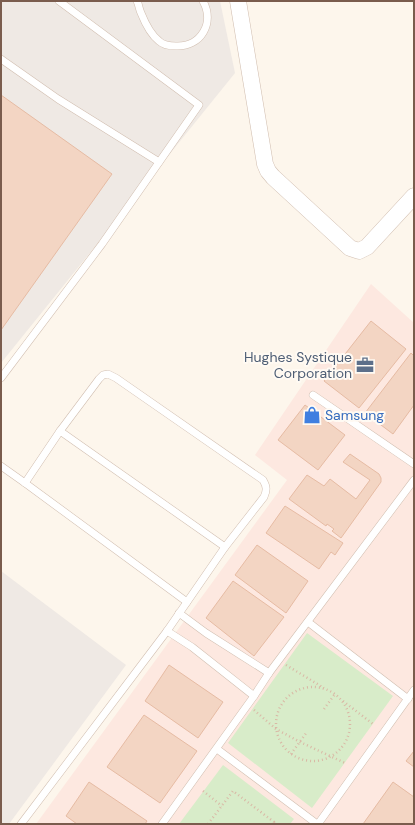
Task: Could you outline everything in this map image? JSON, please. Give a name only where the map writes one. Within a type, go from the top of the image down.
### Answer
[{"type":"street","points":[[238,1],[265,164],[273,177],[350,248],[359,251],[367,247],[414,196]]},
{"type":"lane","points":[[1,378],[102,244],[199,105],[59,1]]},
{"type":"lane","points":[[137,1],[149,30],[160,42],[168,46],[184,46],[198,38],[204,32],[207,24],[207,14],[206,6],[203,1]]},
{"type":"lane","points":[[1,59],[58,99],[159,162]]},
{"type":"lane","points":[[21,824],[167,631],[225,548],[264,497],[266,491],[266,485],[263,480],[116,378],[108,374],[103,374],[99,379],[60,431],[25,483]]},
{"type":"lane","points":[[313,395],[414,464]]},
{"type":"lane","points":[[60,431],[225,548]]},
{"type":"lane","points":[[1,466],[187,602]]},
{"type":"lane","points":[[162,824],[217,749],[269,674],[414,480]]},
{"type":"lane","points":[[179,613],[206,633],[269,674]]},
{"type":"lane","points":[[308,622],[408,699]]},
{"type":"lane","points":[[167,631],[192,647],[254,696]]},
{"type":"lane","points":[[217,749],[318,824],[414,690]]},
{"type":"path","points":[[284,664],[336,695],[344,704],[349,715],[350,727],[347,739],[340,750],[331,756],[317,761],[305,760],[291,754],[284,747],[278,736],[276,724],[278,712],[283,702],[292,693],[302,688],[314,687],[326,689],[336,695],[373,724]]},
{"type":"path","points":[[324,709],[336,695]]},
{"type":"path","points":[[252,709],[276,729],[345,763]]},
{"type":"path","points":[[291,754],[308,732]]},
{"type":"path","points":[[203,791],[222,806]]},
{"type":"path","points":[[208,824],[233,791],[274,822],[272,824]]},
{"type":"shaded area","points":[[1,1],[220,1],[235,73],[1,363]]},
{"type":"shaded area","points":[[371,284],[414,323],[414,824],[36,824],[287,480],[255,455]]},
{"type":"shaded area","points":[[1,571],[126,665],[9,824],[1,824]]},
{"type":"green space","points":[[307,633],[393,696],[312,808],[228,743]]},
{"type":"green space","points":[[223,765],[294,819],[290,824],[179,824]]},
{"type":"building","points":[[1,95],[112,174],[1,330]]},
{"type":"building","name":"Hughes Systique Corporation","points":[[371,321],[406,349],[359,408],[324,381]]},
{"type":"building","name":"Hughes Systique Corporation","points":[[411,353],[414,356],[414,405],[393,434],[365,413]]},
{"type":"building","points":[[305,405],[345,435],[318,470],[278,440]]},
{"type":"building","points":[[350,454],[379,474],[381,482],[341,538],[332,531],[334,529],[327,524],[326,526],[289,499],[307,475],[324,486],[330,479],[356,499],[370,480],[343,462]]},
{"type":"building","points":[[285,506],[343,543],[335,555],[331,552],[319,569],[266,533]]},
{"type":"building","points":[[257,545],[308,581],[286,613],[235,575]]},
{"type":"building","points":[[233,581],[284,617],[254,656],[206,618]]},
{"type":"building","points":[[169,665],[223,702],[198,738],[145,701]]},
{"type":"building","points":[[144,715],[197,751],[160,803],[107,767]]},
{"type":"building","points":[[414,751],[414,767],[406,761]]},
{"type":"building","points":[[89,782],[147,821],[145,824],[77,824],[66,816]]},
{"type":"building","points":[[393,782],[414,797],[414,824],[363,824]]},
{"type":"place","name":"Hughes Systique Corporation","points":[[365,365]]},
{"type":"place","name":"Samsung","points":[[312,415]]}]
